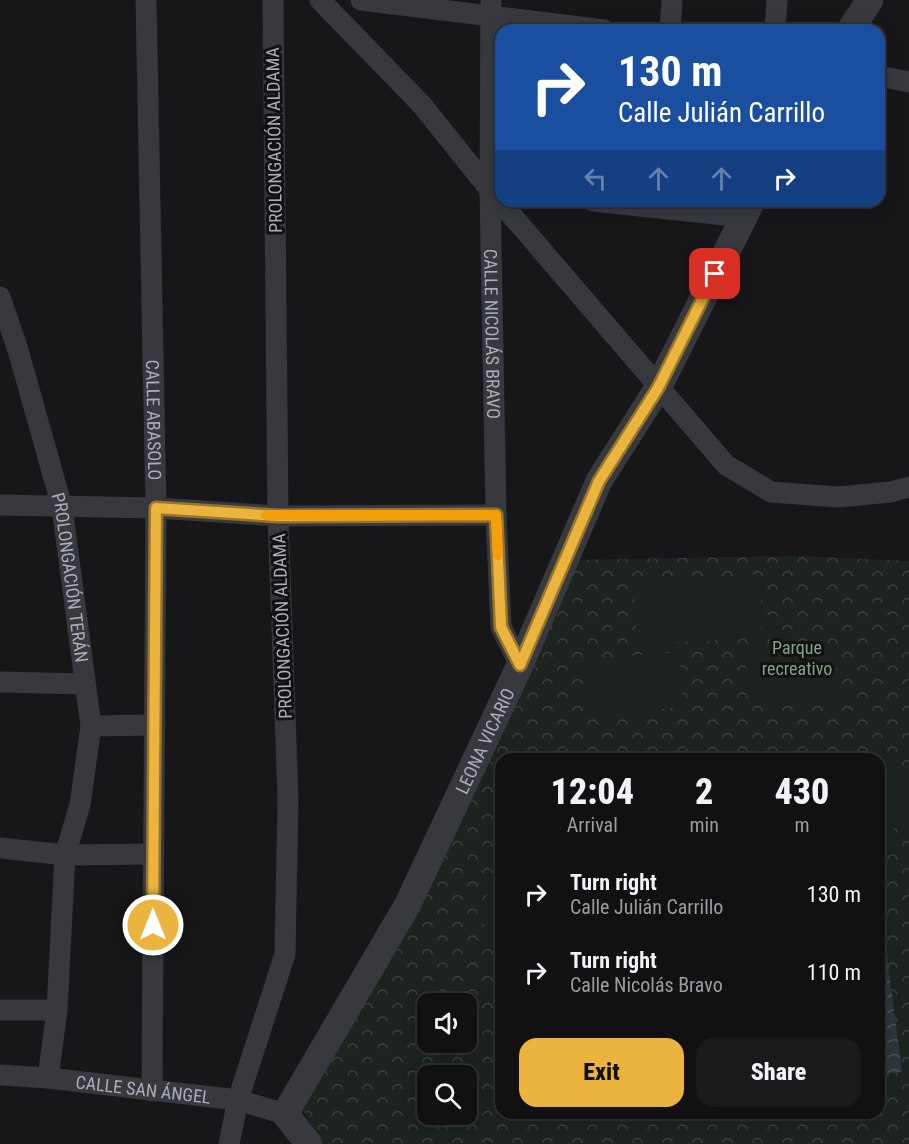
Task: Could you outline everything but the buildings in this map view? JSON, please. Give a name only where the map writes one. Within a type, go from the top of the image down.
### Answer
[{"type":"street","name":"CALLE ABASOLO","points":[[146,0],[156,508],[152,1092]]},
{"type":"street","name":"PROLONGACIÓN ALDAMA","points":[[229,1144],[238,1101],[285,954],[288,799],[278,516],[273,0]]},
{"type":"street","points":[[320,0],[422,105],[495,191]]},
{"type":"street","points":[[361,0],[491,9],[572,24]]},
{"type":"street","points":[[670,24],[672,0]]},
{"type":"street","points":[[775,24],[777,0]]},
{"type":"street","points":[[854,24],[870,0]]},
{"type":"street","name":"CALLE NICOLÁS BRAVO","points":[[491,9],[495,191]]},
{"type":"street","points":[[885,77],[909,82]]},
{"type":"street","name":"CALLE NICOLÁS BRAVO","points":[[495,207],[496,515],[501,627],[520,665]]},
{"type":"street","points":[[508,207],[658,388],[726,465],[771,492],[838,497],[891,492],[909,487]]},
{"type":"street","points":[[709,207],[748,209]]},
{"type":"street","name":"LEONA VICARIO","points":[[285,1114],[408,904],[520,665],[599,481],[658,388],[748,209]]},
{"type":"street","name":"PROLONGACIÓN TERÁN","points":[[0,297],[9,350],[62,507],[91,726],[80,805],[65,858],[57,1011],[48,1078]]},
{"type":"street","points":[[0,505],[156,508],[278,516],[496,515]]},
{"type":"street","points":[[0,682],[85,684]]},
{"type":"street","points":[[91,726],[155,725]]},
{"type":"street","points":[[0,848],[65,858],[154,854]]},
{"type":"street","points":[[0,1010],[57,1011]]},
{"type":"street","name":"CALLE SAN ÁNGEL","points":[[1,1079],[48,1078],[238,1101],[285,1114]]},
{"type":"street","points":[[285,1114],[309,1144]]},
{"type":"green space","name":"Parque recreativo","points":[[797,556],[909,561],[909,1144],[323,1144],[303,1110],[423,896],[572,560]]},
{"type":"green space","points":[[760,574],[762,637],[637,645],[634,583]]},
{"type":"green space","points":[[835,644],[838,699],[748,703],[746,648]]},
{"type":"green space","points":[[679,652],[684,707],[589,715],[585,659]]},
{"type":"green space","points":[[901,764],[909,777],[909,820],[885,834],[885,773]]},
{"type":"green space","points":[[495,875],[495,934],[486,933],[484,924],[485,905]]},
{"type":"water","points":[[885,939],[902,1072],[885,1073]]},
{"type":"slow traffic","points":[[266,515],[496,515],[498,555]]},
{"type":"route","points":[[153,925],[156,508],[278,516],[496,515],[501,627],[520,665],[599,481],[658,388],[715,274]]}]
